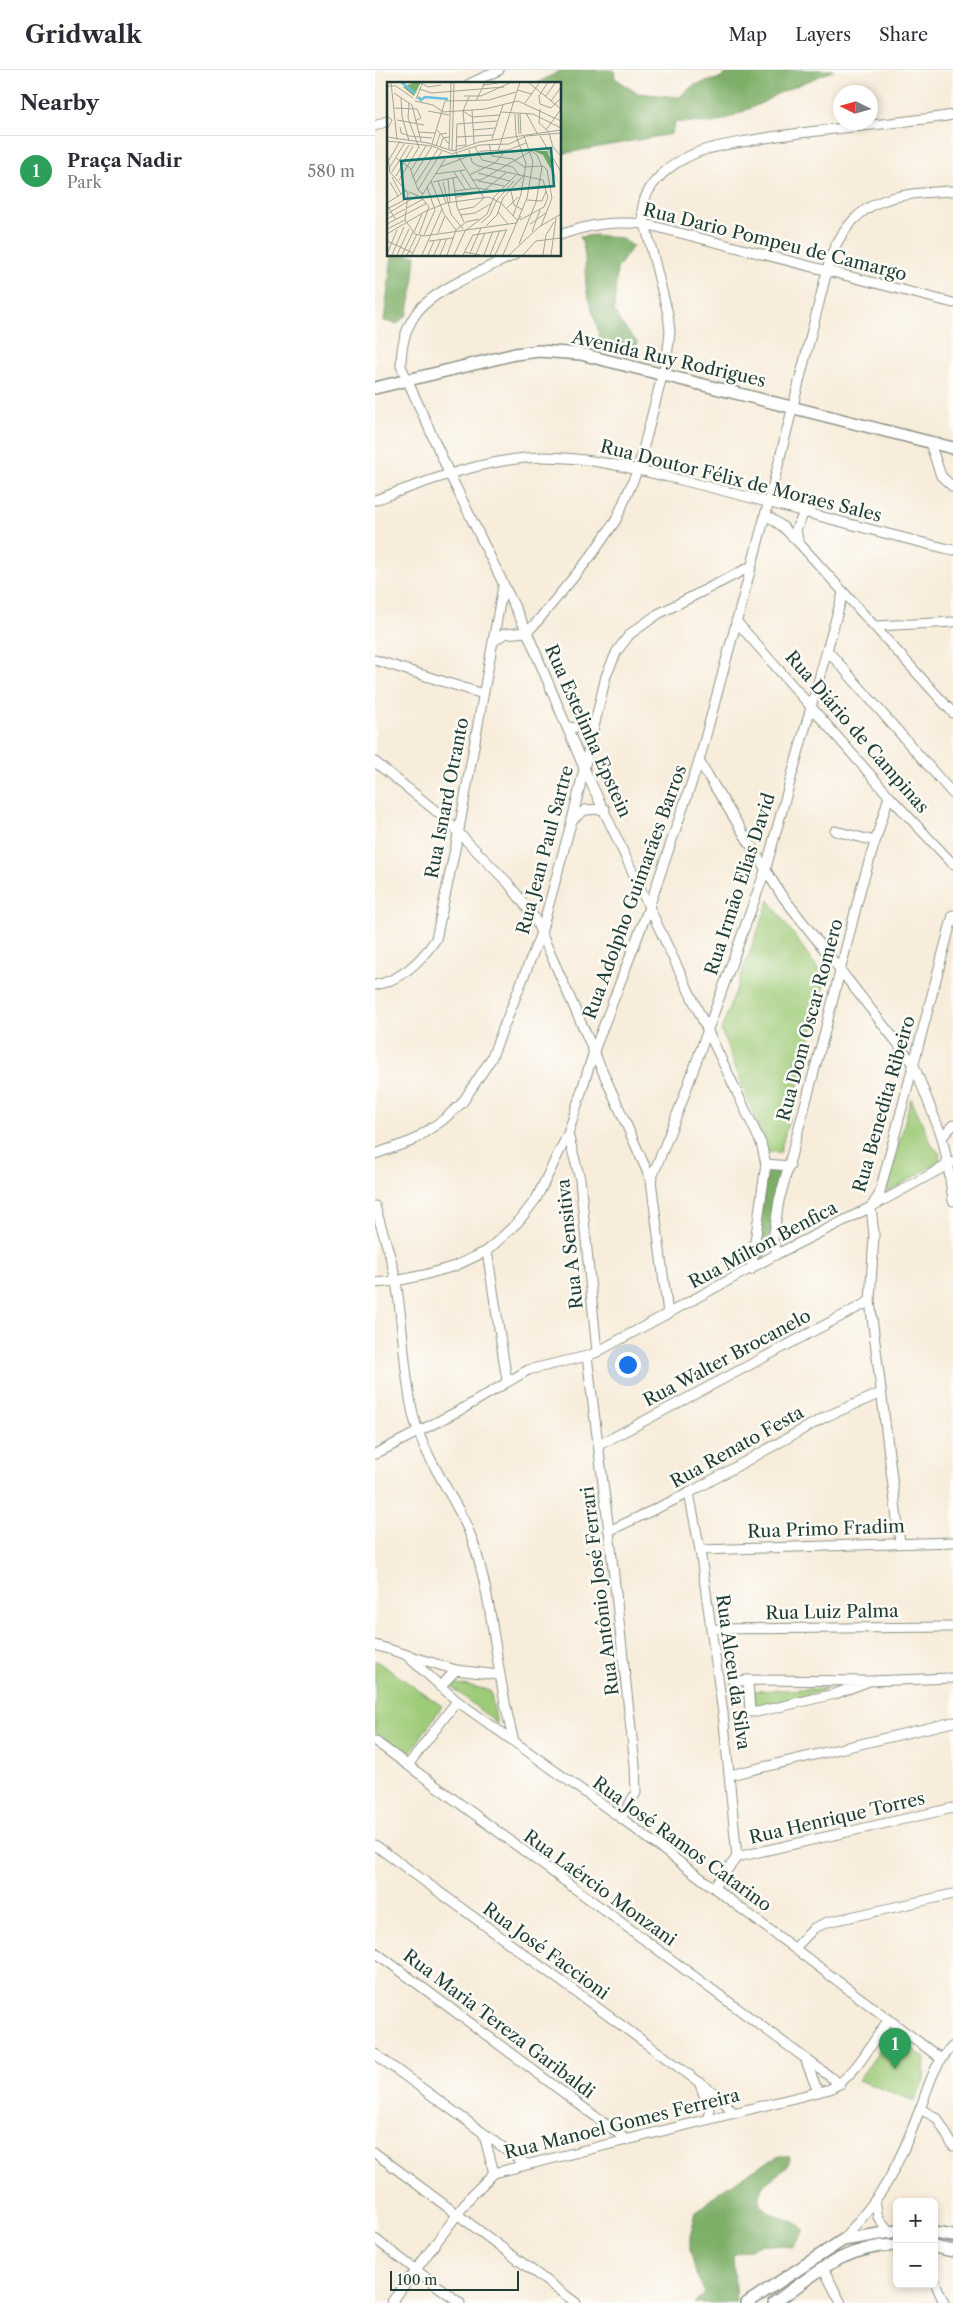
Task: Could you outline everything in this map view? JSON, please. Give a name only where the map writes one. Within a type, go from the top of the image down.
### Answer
[{"type":"main road","name":"Avenida Ruy Rodrigues","points":[[375,388],[492,359],[539,351],[581,354],[953,448]]},
{"type":"main road","points":[[747,2303],[843,2240],[893,2231]]},
{"type":"main road","points":[[938,2234],[953,2236]]},
{"type":"main road","points":[[774,2303],[844,2255],[864,2248],[893,2245]]},
{"type":"main road","points":[[938,2248],[953,2251]]},
{"type":"street","points":[[473,82],[499,70]]},
{"type":"street","points":[[494,642],[503,634],[527,632],[556,600],[616,520],[638,469],[662,374],[670,332],[668,314],[645,224],[643,202],[652,185],[670,168],[698,152],[783,135],[952,114]]},
{"type":"street","points":[[375,126],[387,121]]},
{"type":"street","name":"Rua Adolpho Guimarães Barros","points":[[375,1283],[396,1281],[455,1266],[487,1251],[519,1221],[536,1199],[568,1134],[594,1051],[649,907],[699,761],[769,501],[831,255],[839,237],[852,220],[867,208],[885,199],[953,191]]},
{"type":"street","name":"Rua Dario Pompeu de Camargo","points":[[561,235],[600,223],[645,224],[953,303]]},
{"type":"street","points":[[406,380],[401,366],[401,349],[406,330],[416,313],[428,301],[463,280],[512,256]]},
{"type":"street","name":"Rua Estelinha Epstein","points":[[406,380],[527,632],[584,768],[605,809],[707,1033],[737,1090],[761,1143],[766,1164],[751,1270]]},
{"type":"street","points":[[929,443],[941,476],[953,487]]},
{"type":"street","name":"Rua Doutor Félix de Moraes Sales","points":[[375,500],[449,473],[506,461],[543,457],[582,460],[638,469],[769,501],[953,550]]},
{"type":"street","points":[[799,543],[796,529],[805,511]]},
{"type":"street","points":[[765,514],[783,527],[799,543],[953,713]]},
{"type":"street","name":"Rua Jean Paul Sartre","points":[[375,1154],[411,1140],[443,1120],[463,1103],[491,1059],[541,932],[572,820],[610,665],[617,651],[630,634],[658,614],[750,567]]},
{"type":"street","name":"Rua Isnard Otranto","points":[[375,985],[405,973],[427,952],[436,938],[458,835],[503,585]]},
{"type":"street","name":"Rua Irmão Elias David","points":[[651,1180],[681,1107],[765,871],[843,593]]},
{"type":"street","name":"Rua Diário de Campinas","points":[[736,621],[812,705],[889,796],[953,864]]},
{"type":"street","points":[[876,626],[953,622]]},
{"type":"street","points":[[828,651],[953,794]]},
{"type":"street","points":[[375,660],[483,694]]},
{"type":"street","points":[[567,727],[581,728],[595,723]]},
{"type":"street","points":[[699,761],[780,893],[913,1063],[951,1164],[953,1201]]},
{"type":"street","points":[[375,762],[441,815],[458,835],[508,883],[528,908],[541,932],[651,1180],[668,1314]]},
{"type":"street","name":"Rua Dom Oscar Romero","points":[[777,1254],[773,1239],[779,1201],[790,1166],[861,888],[889,796]]},
{"type":"street","points":[[572,820],[585,810],[605,809]]},
{"type":"street","points":[[835,831],[875,841]]},
{"type":"street","name":"Rua Benedita Ribeiro","points":[[900,1543],[870,1301],[874,1235],[871,1207],[879,1195],[953,916]]},
{"type":"street","points":[[942,1137],[953,1125]]},
{"type":"street","name":"Rua A Sensitiva","points":[[568,1134],[580,1178],[597,1352]]},
{"type":"street","points":[[766,1164],[790,1166]]},
{"type":"street","name":"Rua Milton Benfica","points":[[375,1454],[464,1408],[528,1370],[597,1352],[751,1270],[777,1254],[951,1164]]},
{"type":"street","points":[[375,1206],[396,1281],[410,1397],[419,1431],[428,1454],[467,1528],[476,1550],[491,1619],[499,1675],[514,1741]]},
{"type":"street","points":[[487,1251],[507,1381]]},
{"type":"street","name":"Rua Walter Brocanelo","points":[[599,1445],[870,1301]]},
{"type":"street","name":"Rua Antônio José Ferrari","points":[[587,1356],[599,1445],[635,1765],[636,1793],[621,1818]]},
{"type":"street","name":"Rua Renato Festa","points":[[609,1531],[689,1493],[825,1417],[881,1393]]},
{"type":"street","name":"Rua Alceu da Silva","points":[[689,1493],[700,1550],[711,1629],[730,1775],[737,1857]]},
{"type":"street","name":"Rua Primo Fradim","points":[[700,1550],[953,1542]]},
{"type":"street","name":"Rua Luiz Palma","points":[[711,1629],[953,1628]]},
{"type":"street","points":[[375,1645],[456,1670],[499,1675]]},
{"type":"street","name":"Rua José Ramos Catarino","points":[[406,1655],[457,1700],[796,1947],[940,2058]]},
{"type":"street","points":[[440,1687],[456,1670]]},
{"type":"street","points":[[733,1682],[748,1680],[869,1681],[953,1678]]},
{"type":"street","points":[[748,1680],[750,1712],[752,1713],[835,1694],[869,1681]]},
{"type":"street","points":[[408,1766],[457,1700]]},
{"type":"street","points":[[730,1775],[953,1722]]},
{"type":"street","name":"Rua Laércio Monzani","points":[[375,1741],[840,2084]]},
{"type":"street","name":"Rua Henrique Torres","points":[[714,1887],[737,1857],[953,1808]]},
{"type":"street","name":"Rua José Faccioni","points":[[375,1845],[719,2096],[734,2112]]},
{"type":"street","points":[[796,1947],[814,1928],[828,1922],[953,1894]]},
{"type":"street","name":"Rua Maria Tereza Garibaldi","points":[[375,1952],[627,2140]]},
{"type":"street","points":[[840,2084],[889,2019]]},
{"type":"street","points":[[843,2240],[889,2180],[920,2109],[932,2074],[940,2058],[953,2046]]},
{"type":"street","points":[[375,2054],[526,2164]]},
{"type":"street","points":[[806,2060],[818,2092]]},
{"type":"street","points":[[699,2082],[709,2108],[710,2119]]},
{"type":"street","name":"Rua Manoel Gomes Ferreira","points":[[391,2303],[471,2196],[494,2173],[526,2164],[569,2156],[734,2112],[818,2092],[840,2084]]},
{"type":"street","points":[[920,2109],[937,2118],[953,2146]]},
{"type":"street","points":[[484,2135],[494,2173]]},
{"type":"street","points":[[375,2153],[576,2303]]},
{"type":"street","points":[[875,2200],[878,2217],[893,2231]]},
{"type":"street","points":[[375,2239],[461,2303]]},
{"type":"street","points":[[823,2268],[841,2303]]},
{"type":"street","points":[[937,2288],[944,2303]]},
{"type":"green space","points":[[562,70],[614,70],[615,78],[637,93],[679,97],[694,85],[721,78],[729,70],[834,70],[775,95],[726,119],[713,123],[675,122],[671,134],[561,154],[561,82],[539,82]]},
{"type":"green space","points":[[594,235],[621,238],[633,246],[617,269],[614,310],[620,322],[638,343],[632,354],[617,353],[600,343],[587,292],[585,258],[580,237]]},
{"type":"green space","points":[[392,256],[416,256],[413,288],[407,315],[397,324],[384,321]]},
{"type":"green space","points":[[769,900],[826,980],[780,1153],[768,1152],[721,1030]]},
{"type":"green space","points":[[911,1098],[933,1147],[939,1152],[940,1161],[886,1194]]},
{"type":"green space","points":[[785,1170],[765,1259],[754,1260],[767,1173]]},
{"type":"green space","points":[[375,1660],[442,1706],[407,1757],[375,1733]]},
{"type":"green space","points":[[446,1682],[490,1690],[497,1724]]},
{"type":"green space","points":[[831,1688],[752,1712],[751,1691]]},
{"type":"green space","points":[[892,2034],[925,2058],[924,2080],[915,2101],[858,2080]]},
{"type":"green space","points":[[780,2156],[790,2156],[789,2162],[786,2168],[762,2188],[760,2194],[761,2203],[770,2213],[800,2225],[805,2230],[793,2247],[763,2244],[733,2255],[736,2303],[694,2303],[705,2293],[696,2274],[690,2249],[690,2236],[696,2212],[720,2191],[761,2165]]},
{"type":"place","name":"Praça Nadir","points":[[895,2069]]}]
